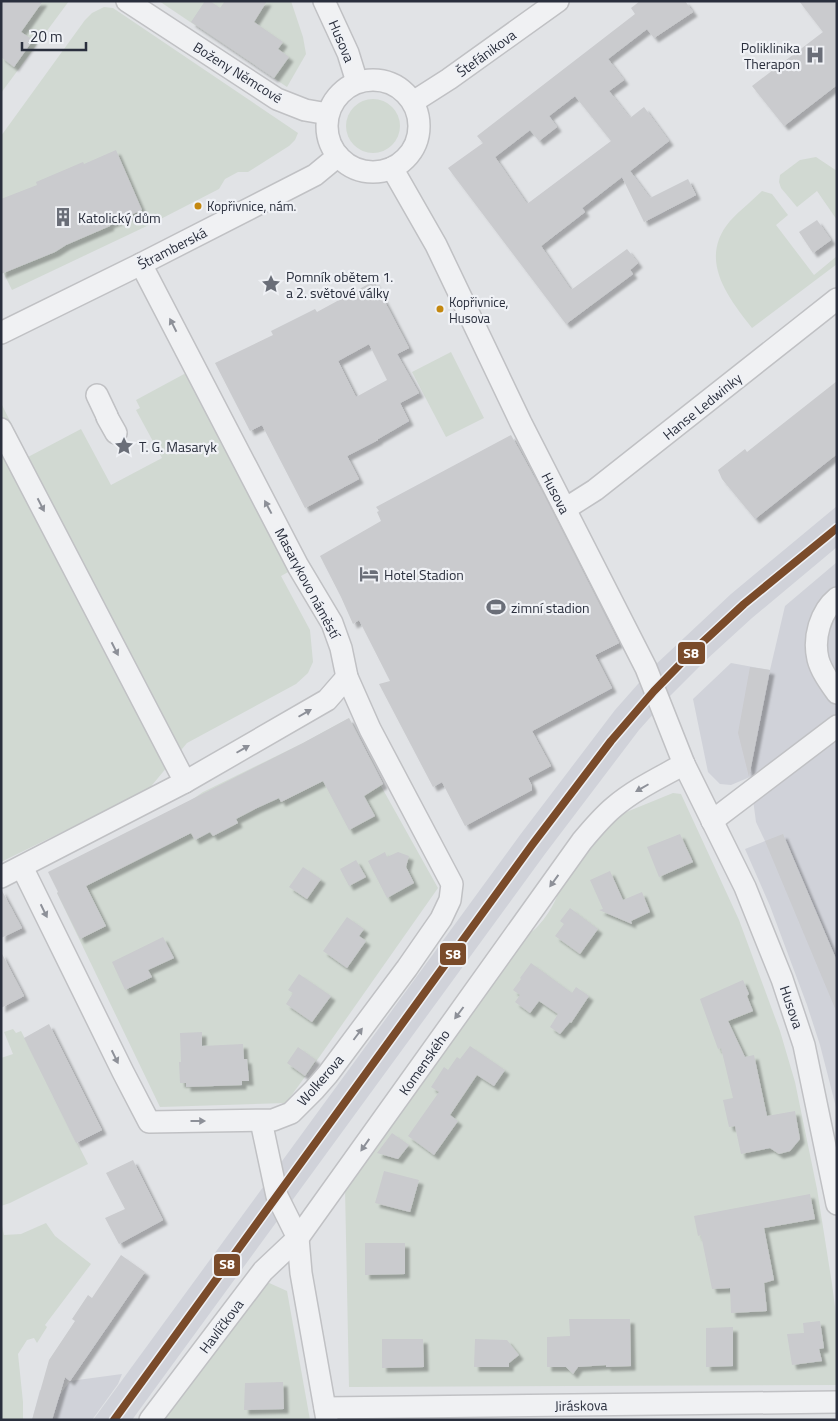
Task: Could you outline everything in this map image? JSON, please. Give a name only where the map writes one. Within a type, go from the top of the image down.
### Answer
[{"type":"street","name":"Boženy Němcové","points":[[127,1],[277,99],[305,110],[328,114]]},
{"type":"street","name":"Husova","points":[[324,1],[348,53],[357,82]]},
{"type":"street","name":"Štefánikova","points":[[413,102],[449,79],[558,1]]},
{"type":"street","points":[[368,80],[386,81],[401,89],[413,102],[416,109],[420,124],[417,140],[410,153],[392,168],[378,172],[363,171],[349,165],[333,150],[328,136],[328,114],[338,94],[357,82],[368,80]]},
{"type":"street","name":"Štramberská","points":[[1,332],[141,264],[315,175],[338,156]]},
{"type":"street","name":"Husova","points":[[392,168],[436,245],[521,423],[646,668],[684,764],[745,887],[782,979],[804,1045],[837,1204]]},
{"type":"street","name":"Masarykovo náměstí","points":[[141,264],[298,566],[332,624],[342,648],[347,677]]},
{"type":"street","name":"Hanse Ledwinky","points":[[564,509],[602,484],[837,299]]},
{"type":"street","points":[[97,395],[110,422]]},
{"type":"street","points":[[1,429],[185,782]]},
{"type":"street","points":[[837,598],[824,612],[817,640],[818,659],[828,680],[837,693]]},
{"type":"street","points":[[1,877],[185,782],[327,700],[347,677]]},
{"type":"street","name":"Wolkerova","points":[[22,867],[149,1122],[260,1121],[273,1120],[290,1113],[328,1074],[407,968],[441,919],[450,900],[452,884],[370,729],[347,677]]},
{"type":"street","points":[[712,821],[837,726]]},
{"type":"street","name":"Komenského","points":[[298,1238],[582,841],[599,821],[616,806],[632,794],[684,764]]},
{"type":"street","points":[[260,1121],[277,1196],[298,1238],[301,1273],[326,1414]]},
{"type":"street","name":"Havlíčkova","points":[[150,1420],[263,1271],[298,1238]]},
{"type":"street","name":"Jiráskova","points":[[326,1414],[837,1402]]},
{"type":"shaded area","points":[[1,1],[69,1],[1,93]]},
{"type":"shaded area","points":[[159,1],[291,1],[303,37],[306,54],[287,87]]},
{"type":"shaded area","points":[[104,7],[113,8],[298,133],[295,140],[289,146],[248,172],[238,172],[225,179],[219,189],[149,225],[12,290],[1,268],[1,136],[85,20],[92,13]]},
{"type":"shaded area","points":[[368,99],[378,99],[388,103],[396,111],[400,126],[396,141],[388,149],[378,153],[368,153],[358,149],[350,141],[346,131],[346,121],[350,111],[358,103]]},
{"type":"shaded area","points":[[816,157],[837,171],[837,220],[817,191],[797,207],[781,188],[779,182],[780,175],[800,160]]},
{"type":"shaded area","points":[[762,191],[772,194],[788,215],[776,225],[814,275],[837,256],[837,264],[752,328],[734,303],[720,277],[716,263],[716,249],[721,235],[730,221]]},
{"type":"shaded area","points":[[451,352],[484,418],[446,437],[412,372]]},
{"type":"shaded area","points":[[186,373],[290,571],[281,576],[310,630],[313,662],[308,673],[296,684],[187,743],[148,790],[1,862],[1,403],[28,457],[81,429],[111,485],[162,458],[136,410],[140,408],[136,400]]},
{"type":"shaded area","points":[[837,506],[837,547],[752,618],[706,660],[639,730],[545,854],[132,1420],[93,1420],[520,835],[615,710],[653,667],[731,594]]},
{"type":"shaded area","points":[[837,562],[837,1111],[820,1045],[807,1005],[770,906],[745,849],[765,841],[756,822],[750,777],[731,785],[720,784],[708,772],[693,699],[731,663],[770,670],[785,606]]},
{"type":"shaded area","points":[[349,718],[383,785],[381,786],[438,888],[286,1103],[160,1107],[57,893],[203,792],[303,743]]},
{"type":"shaded area","points":[[673,793],[681,794],[739,920],[780,1031],[795,1082],[817,1189],[832,1284],[837,1322],[837,1385],[349,1387],[345,1188],[526,935],[531,933],[545,917],[558,893],[606,828],[619,815]]},
{"type":"shaded area","points":[[13,1029],[16,1033],[21,1031],[88,1164],[1,1206],[1,1058],[13,1054],[4,1032]]},
{"type":"shaded area","points":[[1,1221],[4,1235],[21,1234],[46,1223],[55,1236],[91,1264],[45,1325],[47,1327],[37,1343],[34,1338],[27,1340],[18,1354],[23,1420],[1,1420]]},
{"type":"shaded area","points":[[267,1282],[287,1291],[310,1420],[164,1420]]},
{"type":"shaded area","points":[[122,1374],[118,1384],[92,1420],[32,1420],[40,1390],[59,1396],[70,1381]]},
{"type":"building","points":[[1,1],[43,1],[21,32],[33,40],[14,67],[1,57]]},
{"type":"building","points":[[205,1],[210,1],[220,8],[225,1],[267,1],[254,22],[283,42],[278,49],[289,57],[274,78],[191,22]]},
{"type":"building","points":[[640,1],[685,1],[693,12],[654,38],[647,29],[608,59],[624,80],[609,91],[630,118],[644,107],[669,141],[630,171],[650,198],[688,179],[696,195],[644,222],[622,177],[582,208],[585,212],[541,246],[571,290],[627,249],[638,263],[630,270],[633,274],[566,324],[448,168],[483,143],[477,136],[635,14],[631,8]],"holes":[[[575,96],[611,141],[527,204],[495,157],[530,130],[539,141],[557,127],[549,116]]]},
{"type":"building","name":"Poliklinika Therapon","points":[[799,1],[837,1],[837,85],[784,126],[752,86],[823,32]]},
{"type":"building","name":"Katolický dům","points":[[116,150],[142,210],[109,224],[110,226],[66,245],[55,252],[1,274],[1,199],[37,185],[36,182]]},
{"type":"building","points":[[817,220],[831,240],[813,253],[799,232]]},
{"type":"building","points":[[374,281],[409,348],[397,354],[419,393],[400,403],[409,421],[347,456],[359,479],[305,508],[262,425],[250,431],[215,363],[273,335],[271,331],[315,309],[317,312]],"holes":[[[369,344],[387,380],[356,397],[338,361]]]},
{"type":"building","points":[[837,381],[837,454],[755,519],[722,479],[718,470],[745,449],[747,452]]},
{"type":"building","name":"zimní stadion","points":[[511,435],[544,495],[619,643],[595,655],[612,688],[532,731],[551,766],[528,778],[532,790],[465,826],[442,782],[433,787],[379,684],[390,681],[359,620],[353,624],[320,556],[381,521],[376,507]]},
{"type":"building","points":[[750,667],[770,670],[749,777],[738,733]]},
{"type":"building","points":[[349,718],[383,784],[364,796],[375,816],[349,830],[323,781],[281,802],[279,798],[257,808],[236,819],[238,823],[213,836],[210,832],[195,840],[191,833],[86,886],[106,926],[80,939],[48,872]]},
{"type":"building","points":[[680,834],[693,862],[659,877],[647,847]]},
{"type":"building","points":[[783,834],[837,961],[837,1013],[765,841]]},
{"type":"building","points":[[385,852],[387,857],[398,852],[409,856],[406,867],[414,883],[387,898],[368,861]]},
{"type":"building","points":[[356,860],[366,877],[349,886],[340,869]]},
{"type":"building","points":[[303,867],[321,879],[307,899],[289,887]]},
{"type":"building","points":[[610,871],[623,900],[642,892],[650,912],[631,921],[632,924],[599,910],[603,909],[590,880]]},
{"type":"building","points":[[1,889],[22,928],[1,938]]},
{"type":"building","points":[[570,908],[598,929],[580,954],[555,936],[564,924],[560,921]]},
{"type":"building","points":[[347,917],[364,929],[359,936],[366,941],[347,968],[323,951]]},
{"type":"building","points":[[163,937],[174,958],[148,970],[152,977],[125,990],[112,962]]},
{"type":"building","points":[[1,952],[24,996],[1,1008]]},
{"type":"building","points":[[531,963],[572,993],[576,987],[589,996],[571,1023],[560,1034],[550,1027],[558,1014],[539,1001],[530,1013],[515,1002],[520,995],[513,990]]},
{"type":"building","points":[[299,974],[331,996],[312,1022],[286,1004],[293,993],[288,990]]},
{"type":"building","points":[[743,980],[753,1011],[728,1021],[745,1057],[754,1055],[767,1116],[795,1111],[800,1139],[790,1151],[779,1154],[770,1148],[741,1154],[735,1126],[729,1127],[723,1100],[733,1098],[721,1048],[718,1049],[700,999]]},
{"type":"building","points":[[49,1024],[102,1130],[76,1143],[24,1038]]},
{"type":"building","points":[[202,1032],[202,1046],[243,1044],[244,1059],[247,1059],[249,1081],[242,1081],[242,1085],[186,1087],[186,1083],[180,1083],[180,1033]]},
{"type":"building","points":[[470,1046],[505,1070],[494,1086],[477,1075],[450,1115],[458,1121],[434,1155],[408,1136],[439,1092],[431,1087],[444,1067],[448,1070],[457,1057],[460,1059]]},
{"type":"building","points":[[298,1047],[316,1060],[305,1076],[287,1063]]},
{"type":"building","points":[[392,1133],[409,1145],[398,1159],[377,1153]]},
{"type":"building","points":[[133,1160],[163,1220],[119,1244],[105,1218],[125,1209],[106,1173]]},
{"type":"building","points":[[384,1171],[419,1180],[410,1212],[375,1203]]},
{"type":"building","points":[[810,1194],[815,1219],[764,1228],[774,1280],[764,1283],[767,1311],[731,1313],[730,1288],[712,1289],[701,1235],[698,1236],[694,1216]]},
{"type":"building","points":[[365,1243],[405,1243],[405,1274],[365,1275]]},
{"type":"building","points":[[121,1255],[145,1272],[70,1381],[65,1377],[52,1420],[32,1420],[49,1360],[75,1321],[72,1319],[88,1295],[92,1298]]},
{"type":"building","points":[[569,1319],[630,1319],[631,1366],[578,1367],[573,1374],[566,1367],[547,1367],[547,1337],[570,1336]]},
{"type":"building","points":[[820,1321],[824,1348],[819,1349],[822,1361],[792,1365],[787,1334],[804,1333],[803,1323]]},
{"type":"building","points":[[733,1327],[733,1366],[706,1367],[706,1328]]},
{"type":"building","points":[[382,1339],[423,1339],[424,1367],[382,1368]]},
{"type":"building","points":[[475,1339],[507,1340],[519,1355],[509,1363],[509,1367],[474,1367]]},
{"type":"building","points":[[283,1382],[284,1409],[244,1410],[245,1383]]},
{"type":"transit line","name":"S8","points":[[114,1420],[532,845],[611,741],[654,691],[690,654],[744,604],[837,528]]},
{"type":"place","name":"Poliklinika Therapon","points":[[815,55]]},
{"type":"place","name":"Kopřivnice, nám.","points":[[198,206]]},
{"type":"place","name":"Katolický dům","points":[[63,217]]},
{"type":"place","name":"Pomník obětem 1. a 2. světové války","points":[[271,284]]},
{"type":"place","name":"Kopřivnice, Husova","points":[[440,309]]},
{"type":"place","name":"T. G. Masaryk","points":[[124,446]]},
{"type":"place","name":"Hotel Stadion","points":[[369,574]]},
{"type":"place","name":"zimní stadion","points":[[496,607]]}]
